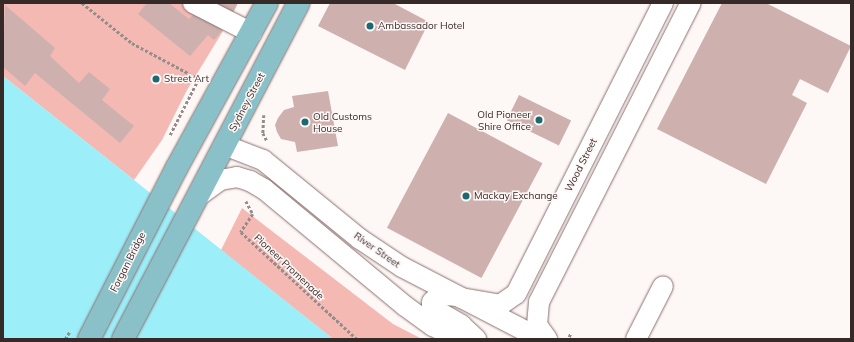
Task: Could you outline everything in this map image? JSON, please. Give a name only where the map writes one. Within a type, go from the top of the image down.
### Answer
[{"type":"main road","points":[[172,178],[267,3]]},
{"type":"main road","name":"Sydney Street","points":[[195,200],[298,3]]},
{"type":"main road","points":[[252,33],[283,34]]},
{"type":"main road","points":[[172,178],[198,150],[212,144],[224,145]]},
{"type":"main road","name":"Forgan Bridge","points":[[89,339],[172,178]]},
{"type":"main road","points":[[123,339],[195,200]]},
{"type":"street","points":[[193,3],[252,33]]},
{"type":"street","name":"Wood Street","points":[[459,297],[498,305],[514,297],[663,3]]},
{"type":"street","points":[[547,339],[538,327],[537,306],[691,3]]},
{"type":"street","points":[[642,46],[663,57]]},
{"type":"street","name":"River Street","points":[[224,145],[263,160],[370,246],[402,267],[541,339]]},
{"type":"street","points":[[588,151],[610,163]]},
{"type":"street","points":[[195,200],[220,180],[237,178],[250,181],[264,189],[405,306],[428,323],[460,339]]},
{"type":"street","points":[[636,339],[663,286]]},
{"type":"street","points":[[459,297],[446,295],[437,297],[432,302],[432,308],[461,325],[476,339]]},
{"type":"path","points":[[82,3],[132,43],[199,79],[166,142]]},
{"type":"path","points":[[264,114],[263,133],[269,145]]},
{"type":"path","name":"Pioneer Promenade","points":[[245,198],[253,214],[241,232],[357,339]]},
{"type":"path","points":[[569,337],[571,332]]},
{"type":"shaded area","points":[[3,3],[183,3],[226,26],[187,90],[162,140],[134,180],[3,76]]},
{"type":"shaded area","points":[[242,208],[393,324],[422,339],[333,339],[221,250]]},
{"type":"water","points":[[3,76],[134,180],[333,339],[3,339]]},
{"type":"building","points":[[147,3],[169,3],[189,19],[198,10],[222,31],[214,40],[208,35],[190,56],[138,14]]},
{"type":"building","points":[[203,3],[238,3],[231,17]]},
{"type":"building","points":[[330,3],[393,3],[429,22],[405,70],[318,26]]},
{"type":"building","points":[[722,3],[766,3],[851,46],[828,93],[800,79],[792,95],[807,103],[766,184],[657,129]]},
{"type":"building","points":[[5,5],[55,48],[50,56],[79,83],[89,72],[110,89],[102,100],[134,126],[120,143],[35,73],[25,86],[3,67]]},
{"type":"building","name":"Old Customs House","points":[[328,91],[338,146],[297,152],[295,142],[281,139],[277,132],[275,125],[278,118],[284,110],[294,107],[292,96]]},
{"type":"building","name":"Old Pioneer Shire Office","points":[[519,95],[571,120],[559,146],[507,120]]},
{"type":"building","name":"Mackay Exchange","points":[[448,113],[542,163],[481,278],[387,228]]},
{"type":"place","name":"Ambassador Hotel","points":[[370,26]]},
{"type":"place","name":"Street Art","points":[[156,79]]},
{"type":"place","name":"Old Pioneer Shire Office","points":[[539,120]]},
{"type":"place","name":"Old Customs House","points":[[305,122]]},
{"type":"place","name":"Mackay Exchange","points":[[466,196]]}]
